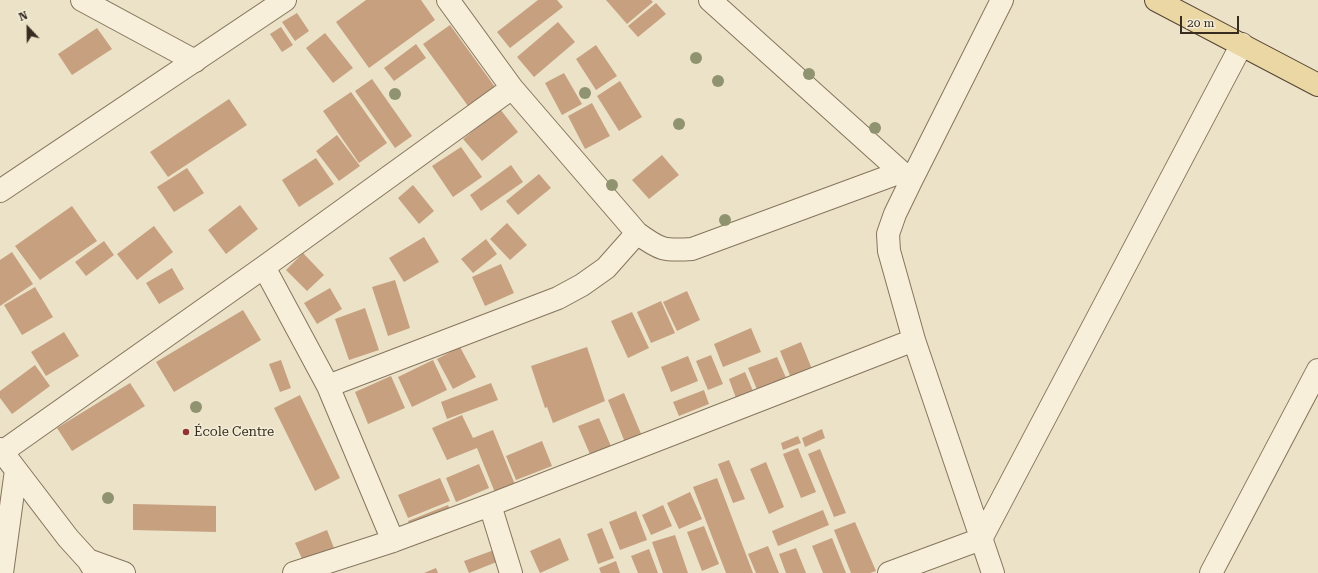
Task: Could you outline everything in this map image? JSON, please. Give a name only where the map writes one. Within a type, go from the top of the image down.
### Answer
[{"type":"main road","points":[[1156,0],[1318,85]]},
{"type":"street","points":[[82,0],[195,61]]},
{"type":"street","points":[[3,186],[195,61],[285,0]]},
{"type":"street","points":[[448,0],[512,88],[637,234],[654,246],[670,250],[692,249],[906,176]]},
{"type":"street","points":[[710,0],[906,176]]},
{"type":"street","points":[[993,573],[914,340],[888,250],[888,234],[906,176],[1002,0]]},
{"type":"street","points":[[889,573],[981,539],[1242,44]]},
{"type":"street","points":[[124,573],[92,566],[68,538],[1,451],[264,267],[512,88]]},
{"type":"street","points":[[328,386],[558,298],[582,285],[606,268],[637,234]]},
{"type":"street","points":[[264,267],[328,386],[393,542]]},
{"type":"street","points":[[294,573],[393,542],[914,340]]},
{"type":"street","points":[[1211,573],[1318,370]]},
{"type":"street","points":[[2,573],[16,470]]},
{"type":"street","points":[[490,505],[511,573]]},
{"type":"building","points":[[366,0],[421,0],[435,20],[369,68],[336,22]]},
{"type":"building","points":[[538,0],[557,0],[563,7],[510,48],[497,32]]},
{"type":"building","points":[[606,0],[651,0],[653,2],[627,24]]},
{"type":"building","points":[[656,3],[666,14],[638,37],[628,26]]},
{"type":"building","points":[[297,13],[309,31],[295,41],[282,22]]},
{"type":"building","points":[[558,22],[575,42],[534,77],[517,57]]},
{"type":"building","points":[[450,25],[495,87],[468,106],[423,44]]},
{"type":"building","points":[[281,27],[293,45],[282,52],[270,34]]},
{"type":"building","points":[[97,28],[112,49],[72,75],[58,54]]},
{"type":"building","points":[[325,33],[353,68],[333,83],[306,48]]},
{"type":"building","points":[[416,44],[426,58],[394,81],[384,68]]},
{"type":"building","points":[[596,45],[617,76],[596,90],[576,59]]},
{"type":"building","points":[[564,73],[582,104],[562,115],[545,83]]},
{"type":"building","points":[[372,79],[412,136],[395,148],[355,91]]},
{"type":"building","points":[[620,81],[642,117],[619,131],[597,96]]},
{"type":"building","points":[[351,92],[387,143],[359,163],[323,111]]},
{"type":"building","points":[[229,99],[247,125],[168,177],[150,152]]},
{"type":"building","points":[[592,103],[610,136],[585,149],[568,116]]},
{"type":"building","points":[[500,109],[518,132],[482,161],[463,139]]},
{"type":"building","points":[[337,135],[360,166],[339,181],[316,151]]},
{"type":"building","points":[[461,147],[482,177],[453,197],[432,166]]},
{"type":"building","points":[[662,155],[679,175],[649,199],[632,180]]},
{"type":"building","points":[[316,158],[334,184],[299,207],[282,180]]},
{"type":"building","points":[[511,165],[523,182],[481,211],[470,195]]},
{"type":"building","points":[[187,168],[204,193],[174,212],[157,187]]},
{"type":"building","points":[[539,174],[551,188],[518,215],[506,201]]},
{"type":"building","points":[[413,185],[434,211],[419,224],[398,198]]},
{"type":"building","points":[[240,205],[258,229],[226,254],[208,230]]},
{"type":"building","points":[[72,206],[97,241],[40,280],[15,246]]},
{"type":"building","points":[[507,223],[527,245],[510,260],[490,239]]},
{"type":"building","points":[[154,226],[173,252],[137,280],[117,254]]},
{"type":"building","points":[[424,237],[439,262],[404,282],[389,258]]},
{"type":"building","points":[[486,239],[497,254],[473,273],[461,259]]},
{"type":"building","points":[[104,241],[114,255],[86,276],[75,262]]},
{"type":"building","points":[[12,252],[33,284],[0,306],[0,260]]},
{"type":"building","points":[[303,253],[324,275],[307,291],[286,270]]},
{"type":"building","points":[[501,264],[514,293],[485,306],[472,277]]},
{"type":"building","points":[[172,268],[184,289],[159,304],[146,283]]},
{"type":"building","points":[[395,280],[410,328],[388,336],[372,287]]},
{"type":"building","points":[[35,287],[53,317],[22,335],[4,305]]},
{"type":"building","points":[[330,288],[342,309],[317,324],[304,303]]},
{"type":"building","points":[[687,291],[700,320],[677,331],[663,302]]},
{"type":"building","points":[[661,301],[675,333],[651,343],[637,312]]},
{"type":"building","points":[[365,308],[379,350],[349,360],[335,319]]},
{"type":"building","points":[[243,310],[261,340],[174,392],[156,362]]},
{"type":"building","points":[[632,312],[649,348],[628,358],[611,321]]},
{"type":"building","points":[[751,328],[761,352],[723,367],[714,344]]},
{"type":"building","points":[[64,332],[79,356],[46,376],[31,352]]},
{"type":"building","points":[[801,342],[812,369],[791,378],[780,351]]},
{"type":"building","points":[[460,347],[476,377],[453,389],[437,359]]},
{"type":"building","points":[[587,347],[605,401],[553,423],[547,407],[545,408],[531,366]]},
{"type":"building","points":[[711,355],[723,384],[708,390],[696,361]]},
{"type":"building","points":[[688,356],[698,381],[671,392],[661,367]]},
{"type":"building","points":[[777,357],[787,380],[758,392],[748,368]]},
{"type":"building","points":[[281,360],[291,388],[280,392],[269,364]]},
{"type":"building","points":[[433,360],[447,390],[412,407],[398,377]]},
{"type":"building","points":[[35,365],[50,386],[12,414],[0,398],[0,391]]},
{"type":"building","points":[[745,372],[753,391],[736,398],[729,379]]},
{"type":"building","points":[[391,376],[405,408],[368,424],[355,392]]},
{"type":"building","points":[[130,383],[145,406],[72,451],[57,428]]},
{"type":"building","points":[[491,383],[498,400],[447,419],[441,402]]},
{"type":"building","points":[[704,390],[709,404],[679,416],[673,402]]},
{"type":"building","points":[[624,393],[647,448],[630,455],[608,400]]},
{"type":"building","points":[[300,395],[340,478],[315,491],[274,408]]},
{"type":"building","points":[[462,415],[473,438],[493,430],[516,487],[496,495],[477,448],[447,460],[432,428]]},
{"type":"building","points":[[599,418],[613,451],[592,459],[578,426]]},
{"type":"building","points":[[822,429],[825,438],[805,447],[802,438]]},
{"type":"building","points":[[798,436],[801,443],[783,450],[781,443]]},
{"type":"building","points":[[542,441],[552,466],[516,480],[506,456]]},
{"type":"building","points":[[798,448],[816,492],[801,498],[783,454]]},
{"type":"building","points":[[820,449],[846,513],[834,517],[808,454]]},
{"type":"building","points":[[729,460],[745,499],[733,503],[718,464]]},
{"type":"building","points":[[766,462],[784,507],[769,514],[750,469]]},
{"type":"building","points":[[479,464],[489,488],[456,502],[446,478]]},
{"type":"building","points":[[440,478],[450,501],[408,518],[398,495]]},
{"type":"building","points":[[717,478],[753,573],[726,573],[693,487]]},
{"type":"building","points":[[690,492],[702,519],[679,529],[667,503]]},
{"type":"building","points":[[133,504],[216,506],[216,532],[133,530]]},
{"type":"building","points":[[448,505],[454,519],[414,535],[408,521]]},
{"type":"building","points":[[663,505],[672,526],[651,535],[642,515]]},
{"type":"building","points":[[823,510],[829,525],[778,546],[772,531]]},
{"type":"building","points":[[636,511],[647,540],[620,550],[609,522]]},
{"type":"building","points":[[855,522],[876,571],[870,573],[851,573],[834,530]]},
{"type":"building","points":[[704,526],[719,564],[702,571],[687,532]]},
{"type":"building","points":[[602,528],[614,558],[598,564],[587,534]]},
{"type":"building","points":[[327,530],[334,548],[303,561],[295,543]]},
{"type":"building","points":[[675,535],[688,573],[663,573],[652,542]]},
{"type":"building","points":[[560,538],[569,560],[540,573],[530,551]]},
{"type":"building","points":[[832,538],[846,573],[823,573],[812,546]]},
{"type":"building","points":[[768,546],[779,573],[756,573],[748,554]]},
{"type":"building","points":[[796,548],[806,573],[786,573],[779,554]]},
{"type":"building","points":[[649,549],[658,573],[638,573],[631,556]]},
{"type":"building","points":[[494,550],[499,561],[469,573],[464,561]]},
{"type":"building","points":[[616,561],[620,573],[601,573],[599,568]]},
{"type":"building","points":[[436,568],[438,573],[424,573]]},
{"type":"place","name":"École Centre","points":[[186,432]]}]
